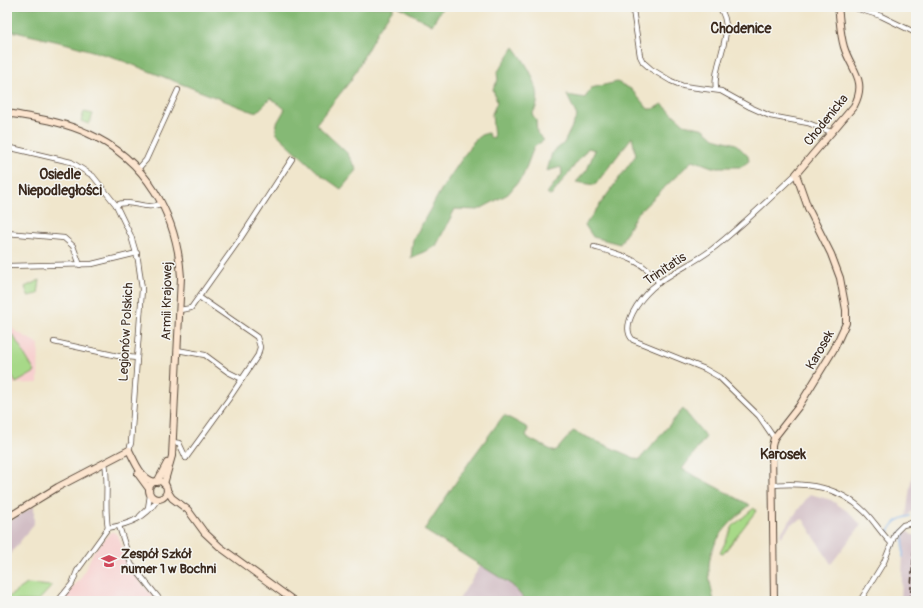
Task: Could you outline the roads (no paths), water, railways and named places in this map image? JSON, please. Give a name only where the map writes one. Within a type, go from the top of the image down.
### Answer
[{"type":"street","points":[[600,7],[607,7]]},
{"type":"street","points":[[631,7],[633,10],[636,42],[643,62],[663,77],[683,86],[716,90],[770,116],[808,123],[831,132]]},
{"type":"street","points":[[716,90],[715,79],[726,32],[724,12],[719,7]]},
{"type":"street","name":"Chodenicka","points":[[796,174],[854,106],[859,93],[858,78],[843,42],[838,7]]},
{"type":"street","points":[[852,7],[881,16],[916,33]]},
{"type":"street","points":[[138,169],[146,160],[178,90]]},
{"type":"street","name":"Armii Krajowej","points":[[7,112],[66,125],[87,132],[120,152],[138,169],[162,203],[168,215],[178,253],[181,277],[172,444],[170,464],[161,484]]},
{"type":"street","name":"Legionów Polskich","points":[[7,147],[71,162],[94,176],[116,205],[131,236],[136,252],[142,289],[131,443],[129,450]]},
{"type":"street","points":[[180,310],[191,308],[292,159]]},
{"type":"street","name":"Trinitatis","points":[[774,438],[759,416],[719,377],[706,369],[633,340],[629,336],[627,330],[634,312],[652,288],[712,249],[796,174]]},
{"type":"street","name":"Karosek","points":[[774,438],[798,406],[834,349],[846,323],[846,310],[840,278],[831,254],[808,208],[796,174]]},
{"type":"street","points":[[116,205],[128,202],[154,206],[162,203]]},
{"type":"street","points":[[7,234],[64,238],[73,246],[80,265]]},
{"type":"street","points":[[594,246],[633,260],[648,270],[659,283]]},
{"type":"street","points":[[7,266],[80,265],[102,263],[136,252]]},
{"type":"street","points":[[172,444],[179,443],[186,458],[258,355],[260,342],[257,337],[199,297]]},
{"type":"street","points":[[54,342],[118,356],[137,358]]},
{"type":"street","points":[[178,350],[206,354],[228,372],[242,379]]},
{"type":"street","points":[[774,438],[772,446],[774,601]]},
{"type":"street","points":[[7,518],[40,497],[129,450],[135,463],[138,475],[150,492],[159,499],[170,501],[194,519]]},
{"type":"street","points":[[58,601],[72,584],[77,571],[108,528],[106,513],[105,463]]},
{"type":"street","points":[[135,463],[147,479],[161,484],[172,498],[188,510],[194,519],[220,547],[294,601]]},
{"type":"street","points":[[134,521],[148,508],[150,492],[161,484]]},
{"type":"street","points":[[108,528],[134,521],[147,514],[159,499],[164,496],[161,484]]},
{"type":"street","points":[[772,485],[808,484],[843,495],[852,500],[866,513],[891,543]]},
{"type":"street","points":[[860,601],[884,562],[891,543],[899,528],[908,523],[916,522]]},
{"type":"street","points":[[119,526],[131,564],[161,601]]},
{"type":"waterway","points":[[888,534],[896,522],[902,518],[910,516]]},
{"type":"waterway","points":[[893,548],[903,530],[916,527]]},
{"type":"waterway","points":[[903,557],[904,529]]},
{"type":"railway","points":[[910,601],[916,519]]},
{"type":"place","name":"Zespół Szkół numer 1 w Bochni","points":[[109,561]]},
{"type":"district","name":"Chodenice","points":[[741,28]]},
{"type":"district","name":"Osiedle Niepodległości","points":[[60,182]]},
{"type":"district","name":"Karosek","points":[[783,454]]}]
